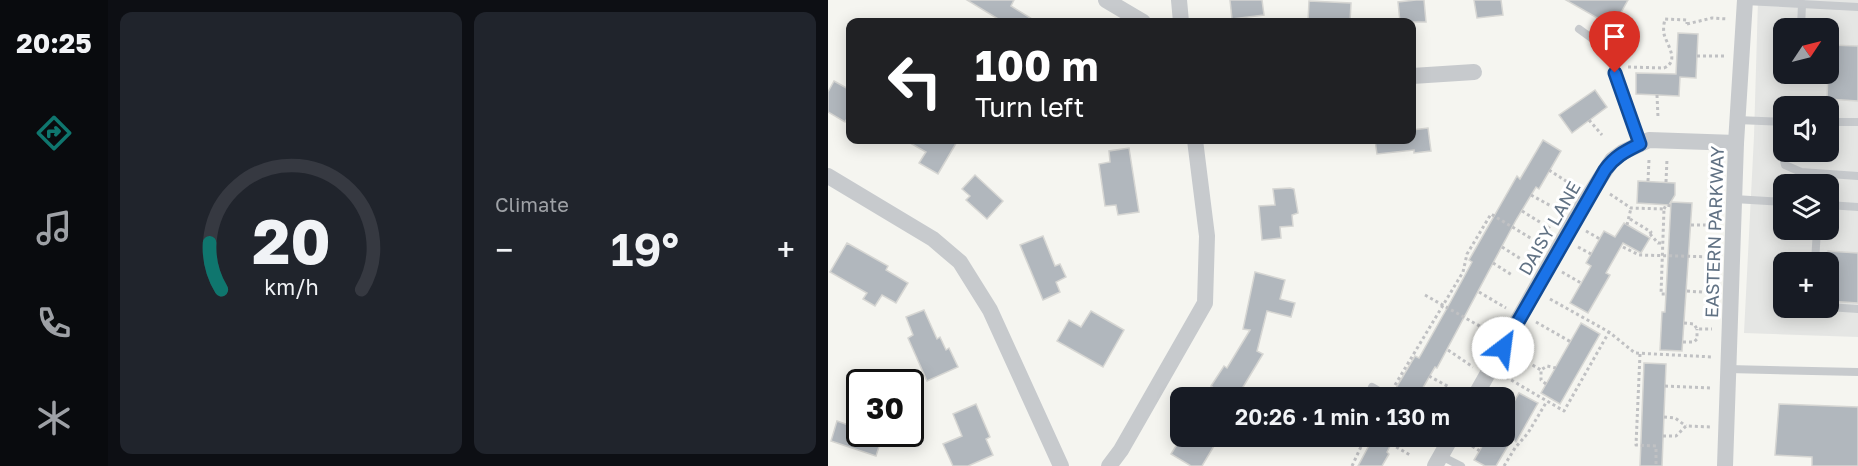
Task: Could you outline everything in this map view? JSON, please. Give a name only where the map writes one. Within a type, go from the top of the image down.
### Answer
[{"type":"street","points":[[1106,0],[1136,18]]},
{"type":"street","points":[[1179,0],[1181,18]]},
{"type":"street","name":"EASTERN PARKWAY","points":[[1725,466],[1736,143],[1745,1]]},
{"type":"street","points":[[1416,76],[1474,72]]},
{"type":"street","name":"DAISY LANE","points":[[1480,387],[1550,265],[1569,246],[1584,203],[1612,160],[1649,140],[1736,143]]},
{"type":"street","points":[[1109,466],[1121,450],[1205,303],[1207,236],[1196,144]]},
{"type":"street","points":[[828,176],[933,239],[960,262],[990,310],[1060,466]]},
{"type":"street","points":[[1438,461],[1453,447]]},
{"type":"lane","points":[[1745,1],[1858,7]]},
{"type":"lane","points":[[1801,18],[1802,4]]},
{"type":"lane","points":[[1579,29],[1608,50],[1640,144]]},
{"type":"lane","points":[[1737,120],[1773,122]]},
{"type":"lane","points":[[1839,122],[1858,122]]},
{"type":"lane","points":[[1784,162],[1785,165],[1801,172],[1858,176]]},
{"type":"lane","points":[[1734,199],[1773,201]]},
{"type":"lane","points":[[1839,206],[1858,207]]},
{"type":"lane","points":[[1839,308],[1858,309]]},
{"type":"lane","points":[[1729,363],[1858,372]]},
{"type":"lane","points":[[1438,461],[1461,466]]},
{"type":"path","points":[[1615,73],[1629,67],[1664,68],[1668,66],[1671,49],[1664,32],[1665,19],[1687,20],[1686,24],[1712,18],[1744,21]]},
{"type":"path","points":[[1671,49],[1677,50]]},
{"type":"path","points":[[1698,56],[1742,57]]},
{"type":"path","points":[[1671,58],[1676,59]]},
{"type":"path","points":[[1654,74],[1655,68]]},
{"type":"path","points":[[1663,74],[1664,68]]},
{"type":"path","points":[[1657,95],[1658,117]]},
{"type":"path","points":[[1589,120],[1602,135]]},
{"type":"path","points":[[1666,182],[1667,159]]},
{"type":"path","points":[[1648,181],[1649,160]]},
{"type":"path","points":[[1550,170],[1574,184],[1584,203]]},
{"type":"path","points":[[1608,193],[1631,208],[1664,209]]},
{"type":"path","points":[[1532,195],[1551,206]]},
{"type":"path","points":[[1643,208],[1644,203]]},
{"type":"path","points":[[1666,294],[1661,294],[1664,209],[1666,205],[1671,206]]},
{"type":"path","points":[[1627,225],[1631,208]]},
{"type":"path","points":[[1522,211],[1549,227],[1569,246],[1591,254]]},
{"type":"path","points":[[1396,387],[1463,272],[1467,254],[1491,214],[1532,239]]},
{"type":"path","points":[[1630,219],[1658,243],[1663,243]]},
{"type":"path","points":[[1664,219],[1670,219]]},
{"type":"path","points":[[1691,225],[1710,225]]},
{"type":"path","points":[[1664,228],[1670,228]]},
{"type":"path","points":[[1586,231],[1600,239]]},
{"type":"path","points":[[1502,247],[1521,259]]},
{"type":"path","points":[[1623,247],[1639,255],[1732,258]]},
{"type":"path","points":[[1493,263],[1512,275]]},
{"type":"path","points":[[1550,265],[1581,283]]},
{"type":"path","points":[[1536,290],[1609,332],[1635,353],[1729,363]]},
{"type":"path","points":[[1687,291],[1731,293]]},
{"type":"path","points":[[1479,292],[1504,305],[1520,319],[1571,342]]},
{"type":"path","points":[[1425,296],[1483,328]]},
{"type":"path","points":[[1683,323],[1694,324],[1697,329],[1697,339],[1694,342],[1683,342]]},
{"type":"path","points":[[1697,329],[1730,330]]},
{"type":"path","points":[[1448,350],[1487,375],[1547,400],[1564,411],[1609,332]]},
{"type":"path","points":[[1503,348],[1541,370]]},
{"type":"path","points":[[1592,348],[1598,352]]},
{"type":"path","points":[[1640,354],[1640,411],[1636,445],[1656,446],[1656,466]]},
{"type":"path","points":[[1587,356],[1593,360]]},
{"type":"path","points":[[1541,370],[1547,366],[1556,368]]},
{"type":"path","points":[[1541,370],[1541,380],[1546,384]]},
{"type":"path","points":[[1576,375],[1582,378]]},
{"type":"path","points":[[1429,376],[1449,387]]},
{"type":"path","points":[[1665,386],[1728,389]]},
{"type":"path","points":[[1563,398],[1569,402]]},
{"type":"path","points":[[1504,466],[1547,400]]},
{"type":"path","points":[[1664,417],[1675,418],[1686,426],[1702,426]]},
{"type":"path","points":[[1529,418],[1535,421]]},
{"type":"path","points":[[1525,425],[1530,429]]},
{"type":"path","points":[[1663,436],[1676,436],[1686,426]]},
{"type":"path","points":[[1352,466],[1361,447]]},
{"type":"path","points":[[1396,447],[1410,455]]},
{"type":"path","points":[[1474,447],[1480,450]]},
{"type":"shaded area","points":[[1758,0],[1858,0],[1858,337],[1744,333]]},
{"type":"building","points":[[967,0],[1014,0],[1011,6],[1030,18],[996,18]]},
{"type":"building","points":[[1230,0],[1262,0],[1264,15],[1232,18]]},
{"type":"building","points":[[1424,0],[1426,22],[1416,22],[1416,18],[1400,18],[1398,2]]},
{"type":"building","points":[[1474,0],[1501,0],[1503,15],[1477,18]]},
{"type":"building","points":[[1566,0],[1628,0],[1613,27]]},
{"type":"building","points":[[1309,1],[1351,3],[1350,18],[1308,18]]},
{"type":"building","points":[[1678,33],[1698,34],[1696,78],[1680,77],[1679,96],[1636,94],[1636,73],[1676,74]]},
{"type":"building","points":[[1839,45],[1858,46],[1858,101],[1839,100],[1839,96],[1827,96],[1828,84],[1839,84]]},
{"type":"building","points":[[834,81],[846,88],[845,122],[828,112],[828,92]]},
{"type":"building","points":[[1595,90],[1607,107],[1572,133],[1559,115]]},
{"type":"building","points":[[1428,128],[1431,151],[1414,153],[1414,150],[1377,154],[1376,144],[1416,144],[1416,130]]},
{"type":"building","points":[[1543,140],[1561,151],[1539,189],[1536,187],[1516,220],[1437,368],[1435,367],[1423,387],[1397,387],[1415,356],[1419,358],[1472,262],[1469,260],[1517,176],[1520,179]]},
{"type":"building","points":[[912,144],[956,144],[938,174],[919,163],[926,152]]},
{"type":"building","points":[[1129,148],[1139,212],[1118,215],[1116,205],[1105,206],[1099,164],[1110,162],[1109,151]]},
{"type":"building","points":[[975,175],[1003,201],[987,219],[966,200],[970,196],[962,189]]},
{"type":"building","points":[[1638,181],[1675,183],[1675,195],[1669,205],[1637,203]]},
{"type":"building","points":[[1273,189],[1294,189],[1298,213],[1292,215],[1293,226],[1280,227],[1281,238],[1262,240],[1259,206],[1275,205]]},
{"type":"building","points":[[1671,202],[1692,203],[1682,351],[1660,350],[1662,312],[1665,312]]},
{"type":"building","points":[[1624,223],[1650,238],[1641,253],[1623,243],[1606,273],[1610,275],[1588,313],[1570,303],[1591,266],[1586,263],[1604,231],[1615,237]]},
{"type":"building","points":[[1043,236],[1055,266],[1060,264],[1066,277],[1056,282],[1060,292],[1043,300],[1020,245]]},
{"type":"building","points":[[847,243],[888,266],[886,270],[908,283],[896,303],[882,295],[875,306],[863,299],[867,293],[830,272]]},
{"type":"building","points":[[1828,251],[1858,253],[1858,303],[1839,302],[1839,252]]},
{"type":"building","points":[[1255,272],[1285,280],[1280,299],[1295,303],[1291,317],[1267,311],[1257,351],[1263,354],[1243,387],[1212,387],[1224,366],[1227,368],[1250,330],[1243,329]]},
{"type":"building","points":[[924,310],[937,339],[940,337],[946,350],[949,348],[958,367],[927,381],[924,369],[922,369],[908,338],[913,335],[906,317]]},
{"type":"building","points":[[1091,311],[1124,330],[1103,367],[1057,341],[1069,320],[1081,327]]},
{"type":"building","points":[[1581,323],[1600,334],[1560,404],[1541,393]]},
{"type":"building","points":[[1644,363],[1666,364],[1662,466],[1640,466]]},
{"type":"building","points":[[1519,393],[1538,403],[1516,442],[1515,441],[1515,400]]},
{"type":"building","points":[[976,404],[990,437],[986,439],[993,455],[968,466],[953,466],[943,444],[962,436],[953,414]]},
{"type":"building","points":[[1779,404],[1858,407],[1858,466],[1812,466],[1812,457],[1775,455]]},
{"type":"building","points":[[837,421],[846,424],[846,446],[831,441]]},
{"type":"building","points":[[849,447],[879,447],[876,456]]},
{"type":"building","points":[[1175,447],[1213,447],[1202,466],[1191,466],[1171,454]]},
{"type":"building","points":[[1368,447],[1390,447],[1387,452],[1389,454],[1382,466],[1358,466]]},
{"type":"building","points":[[1482,447],[1507,447],[1496,466],[1485,466],[1474,460]]},
{"type":"route","points":[[1503,348],[1584,203],[1605,170],[1612,160],[1640,144],[1615,73]]}]
